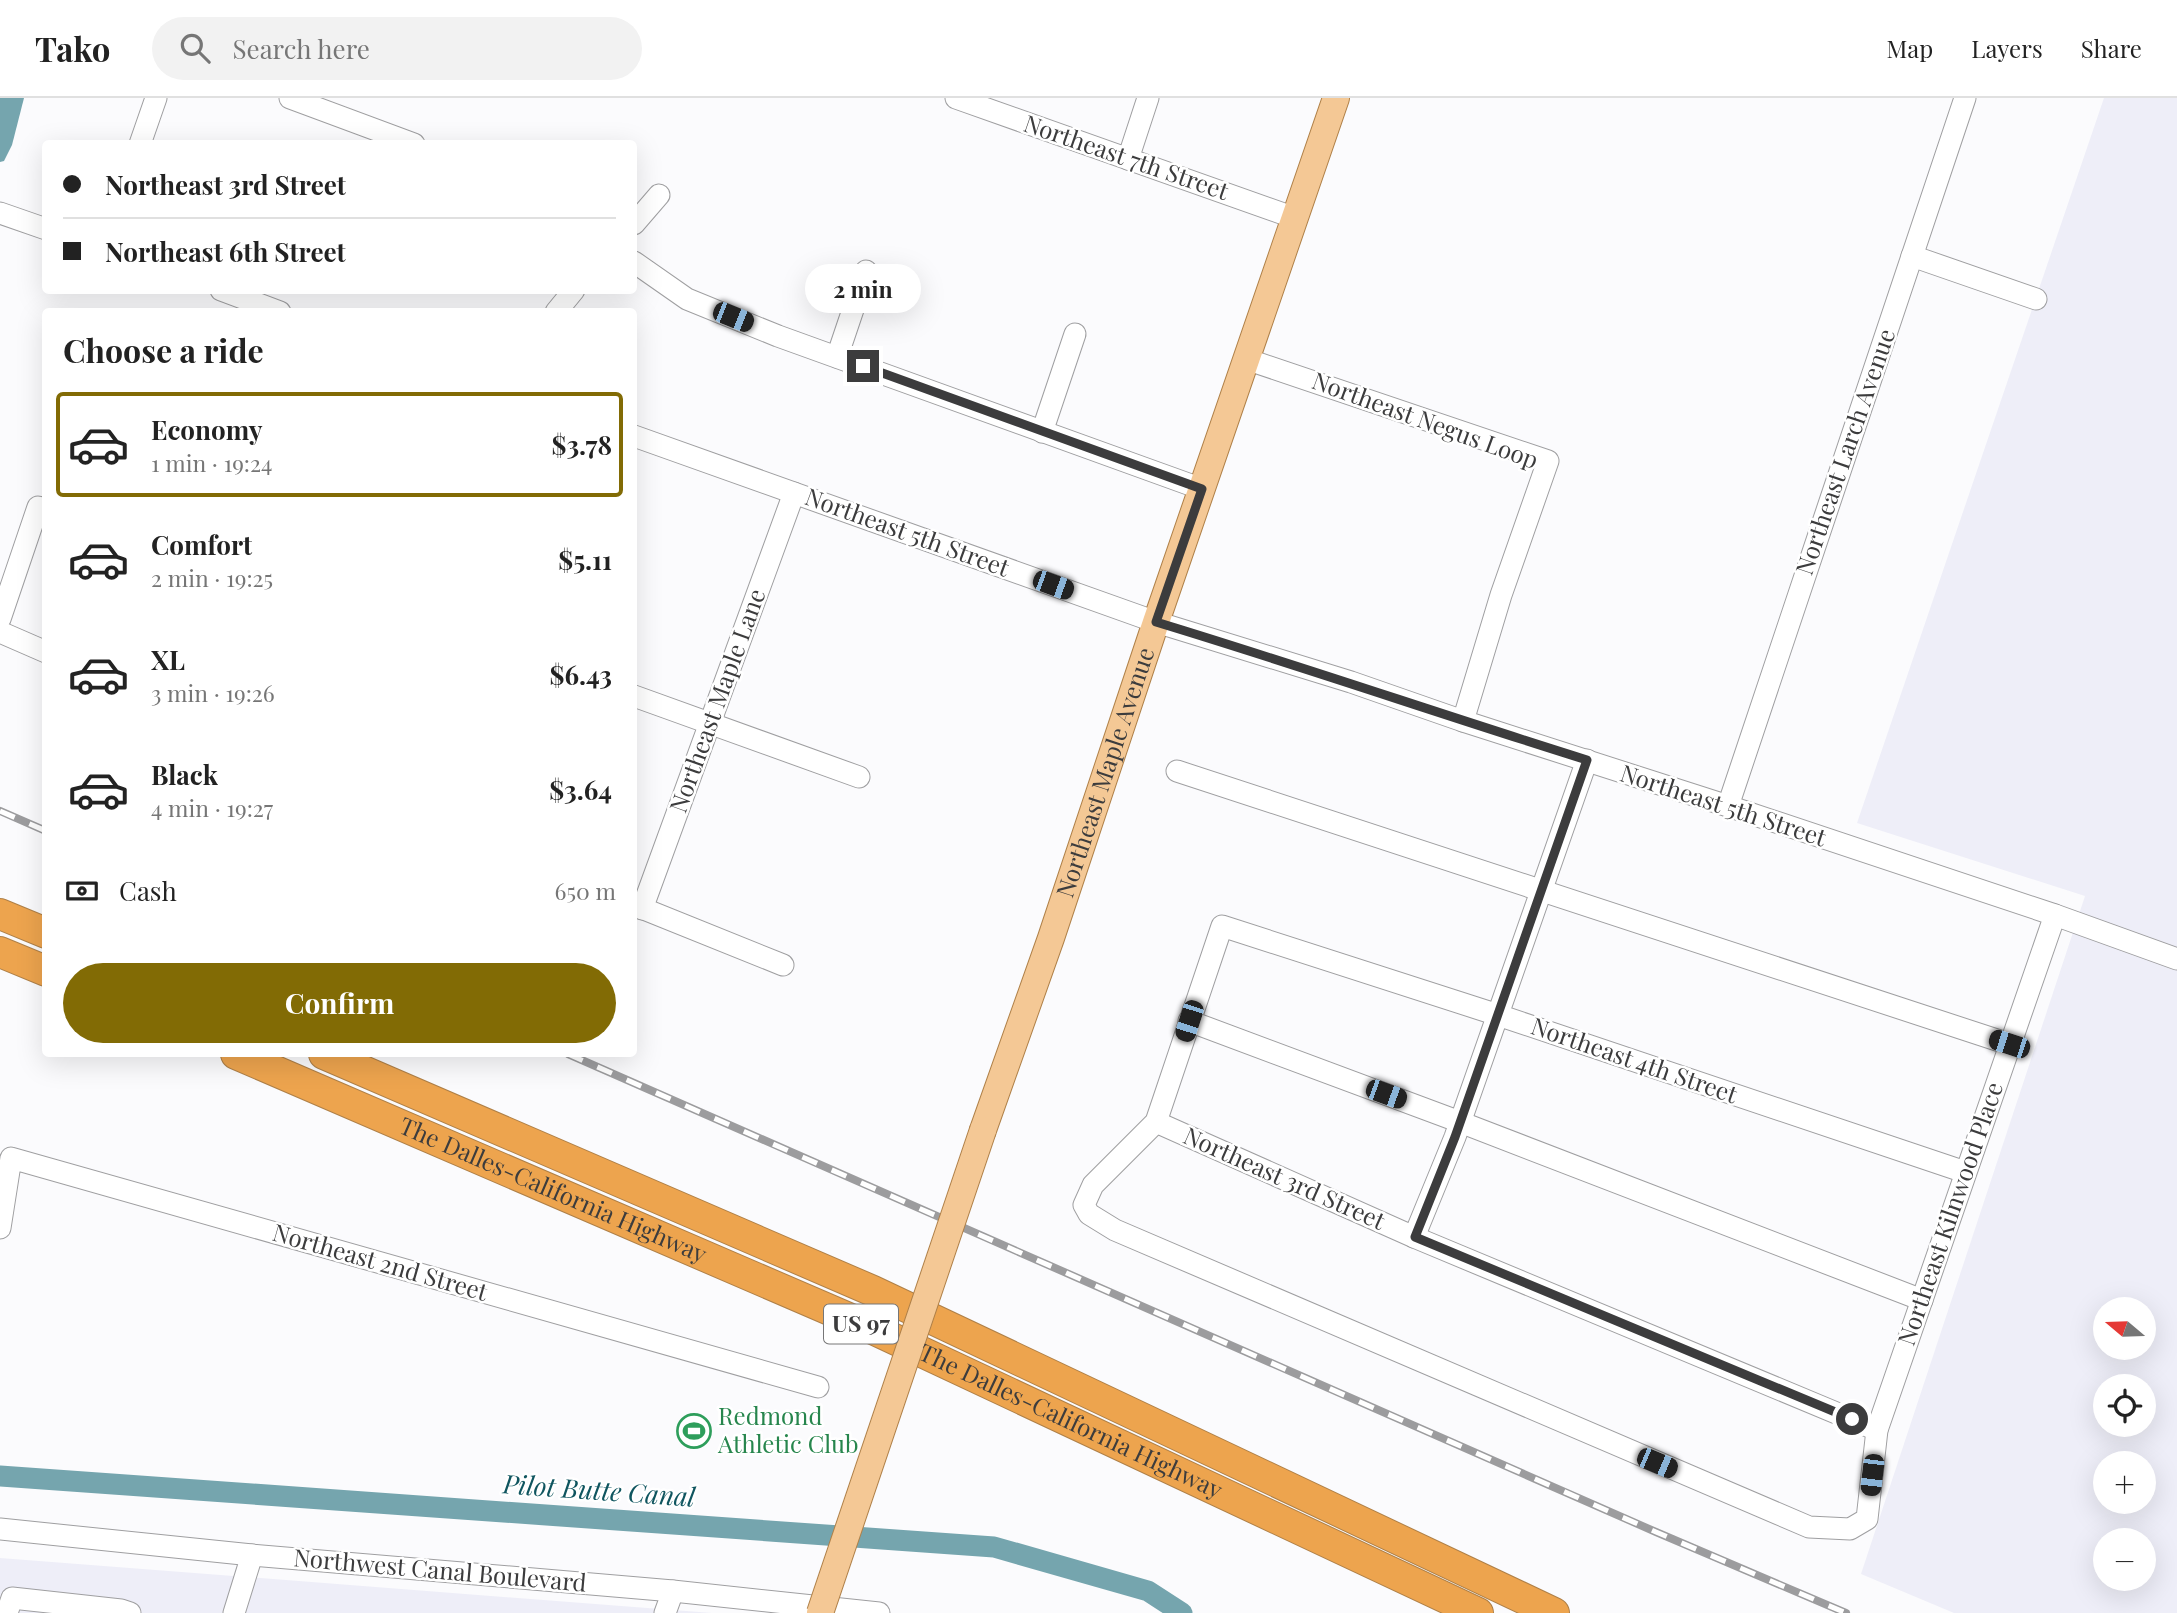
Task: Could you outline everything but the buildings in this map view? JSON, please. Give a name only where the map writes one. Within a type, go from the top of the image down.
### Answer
[{"type":"highway","points":[[0,914],[42,931]]},
{"type":"highway","points":[[0,951],[42,969]]},
{"type":"highway","name":"The Dalles-California Highway","points":[[243,1057],[860,1323],[1464,1609]]},
{"type":"highway","name":"The Dalles-California Highway","points":[[331,1057],[873,1291],[1554,1613]]},
{"type":"main road","name":"Northeast Maple Avenue","points":[[820,1613],[1336,98]]},
{"type":"street","points":[[141,140],[156,98]]},
{"type":"street","points":[[290,98],[377,137]]},
{"type":"street","name":"Northeast 7th Street","points":[[956,98],[1295,218]]},
{"type":"street","points":[[1128,159],[1149,98]]},
{"type":"street","name":"Northeast Larch Avenue","points":[[1728,806],[1965,98]]},
{"type":"street","points":[[637,221],[659,195]]},
{"type":"street","points":[[0,212],[42,228]]},
{"type":"street","points":[[1912,256],[2036,299]]},
{"type":"street","points":[[637,264],[687,299],[837,357],[1202,489]]},
{"type":"street","points":[[837,357],[866,271]]},
{"type":"street","points":[[232,294],[269,308]]},
{"type":"street","points":[[558,308],[571,294]]},
{"type":"street","points":[[1042,432],[1075,334]]},
{"type":"street","name":"Northeast Negus Loop","points":[[1246,359],[1548,461],[1501,595],[1463,722]]},
{"type":"street","name":"Northeast 5th Street","points":[[637,437],[1156,622],[1351,682],[1463,722],[1728,806],[2055,915],[2177,959]]},
{"type":"street","name":"Northeast Maple Lane","points":[[638,907],[710,723],[794,493]]},
{"type":"street","points":[[0,619],[38,507]]},
{"type":"street","points":[[0,632],[42,650]]},
{"type":"street","points":[[637,697],[859,777]]},
{"type":"street","points":[[1415,1237],[1460,1122],[1587,760]]},
{"type":"street","points":[[1177,771],[2009,1044]]},
{"type":"street","points":[[638,907],[783,965]]},
{"type":"street","name":"Northeast Kilnwood Place","points":[[1156,1122],[1093,1185],[1084,1205],[1096,1219],[1506,1399],[1809,1527],[1850,1529],[1867,1519],[1877,1430],[2055,915]]},
{"type":"street","name":"Northeast 4th Street","points":[[1189,1021],[1222,926],[1498,1015],[1965,1172]]},
{"type":"street","points":[[1156,1122],[1189,1021],[1922,1300]]},
{"type":"street","name":"Northeast 3rd Street","points":[[1156,1122],[1415,1237],[1877,1430]]},
{"type":"street","name":"Northeast 2nd Street","points":[[0,1228],[10,1158],[818,1387]]},
{"type":"street","name":"Northwest Canal Boulevard","points":[[0,1529],[252,1555],[673,1591],[879,1613]]},
{"type":"street","points":[[234,1613],[252,1555]]},
{"type":"street","points":[[665,1613],[673,1591]]},
{"type":"street","points":[[7,1613],[12,1598],[130,1613]]},
{"type":"shaded area","points":[[2104,98],[2177,98],[2177,1613],[1954,1613],[1861,1574],[2085,896],[1857,823]]},
{"type":"shaded area","points":[[0,1558],[712,1613],[0,1613]]},
{"type":"water","points":[[0,98],[24,98],[12,145],[4,161],[0,162]]},
{"type":"waterway","name":"Pilot Butte Canal","points":[[0,1476],[994,1547],[1148,1591],[1182,1613]]},
{"type":"railway","points":[[0,811],[42,829]]},
{"type":"railway","points":[[575,1057],[1846,1613]]},
{"type":"place","name":"Redmond Athletic Club","points":[[694,1431]]},
{"type":"route","points":[[863,366],[1202,489],[1156,622],[1351,682],[1463,722],[1587,760],[1455,1137],[1415,1237],[1852,1419]]}]
